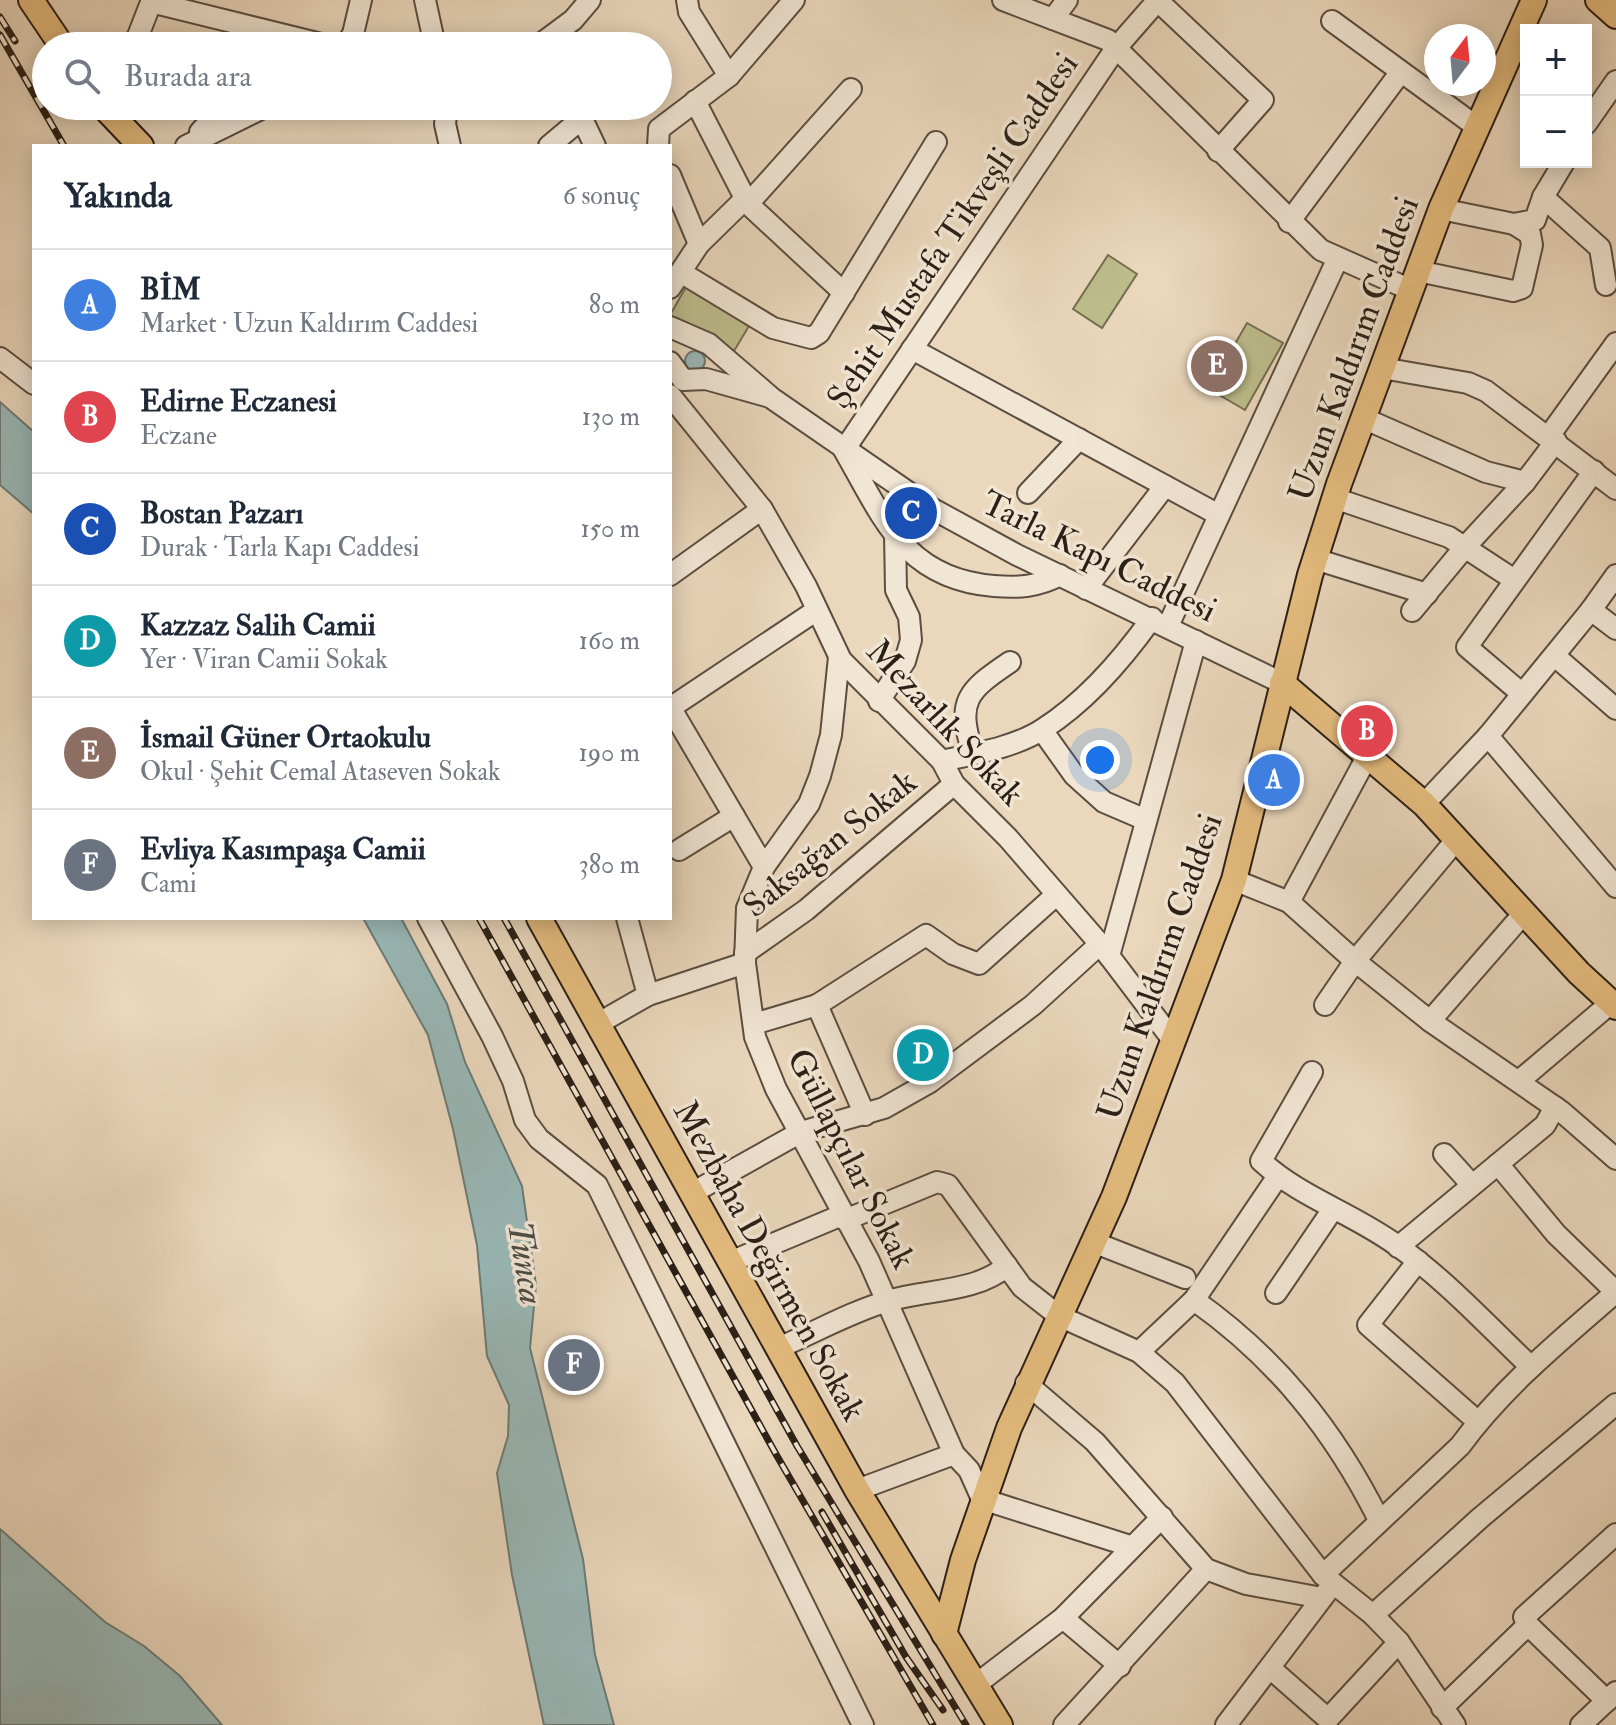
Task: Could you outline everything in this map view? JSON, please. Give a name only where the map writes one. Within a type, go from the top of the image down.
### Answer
[{"type":"main road","points":[[31,0],[53,32]]},
{"type":"main road","name":"Uzun Kaldırım Caddesi","points":[[944,1634],[982,1499],[1026,1383],[1114,1197],[1234,880],[1282,683],[1334,498],[1441,209],[1534,0]]},
{"type":"main road","points":[[1598,0],[1616,16]]},
{"type":"main road","points":[[116,120],[139,144]]},
{"type":"main road","points":[[1282,683],[1369,753],[1424,804],[1613,1005]]},
{"type":"main road","name":"Mezbaha Değirmen Sokak","points":[[540,920],[857,1490],[1000,1725]]},
{"type":"street","points":[[353,32],[361,0]]},
{"type":"street","points":[[425,0],[432,32]]},
{"type":"street","points":[[557,32],[573,20],[590,0]]},
{"type":"street","points":[[687,0],[689,12],[729,76]]},
{"type":"street","points":[[672,119],[729,76],[794,0]]},
{"type":"street","points":[[1003,0],[1108,40],[1289,222],[1321,250],[1415,281],[1513,291],[1522,288],[1532,245],[1530,234],[1514,224],[1441,209]]},
{"type":"street","points":[[1053,19],[1067,0]]},
{"type":"street","points":[[1158,0],[1263,100],[1218,151]]},
{"type":"street","name":"Şehit Mustafa Tikveşli Caddesi","points":[[844,450],[1116,48],[1158,0]]},
{"type":"street","points":[[139,32],[151,1],[244,32]]},
{"type":"street","points":[[1332,21],[1477,127]]},
{"type":"street","points":[[1289,222],[1400,73]]},
{"type":"street","points":[[1592,115],[1616,81]]},
{"type":"street","points":[[851,89],[746,201],[699,244],[676,280],[773,328],[811,338],[819,333],[936,142]]},
{"type":"street","points":[[695,101],[746,201],[844,293]]},
{"type":"street","points":[[188,144],[211,120]]},
{"type":"street","points":[[189,144],[238,120]]},
{"type":"street","points":[[435,144],[442,120]]},
{"type":"street","points":[[446,120],[450,144]]},
{"type":"street","points":[[658,144],[659,129],[671,120]]},
{"type":"street","points":[[551,144],[574,125],[585,125],[594,144]]},
{"type":"street","points":[[1514,224],[1535,220],[1543,197],[1560,168]]},
{"type":"street","points":[[672,180],[699,244]]},
{"type":"street","points":[[1543,197],[1600,248],[1608,249],[1606,285]]},
{"type":"street","points":[[942,761],[1042,730],[1120,663],[1160,622],[1219,515],[1338,258]]},
{"type":"street","name":"Tarla Kapı Caddesi","points":[[672,328],[705,344],[763,386],[773,399],[931,508],[1086,589],[1282,683]]},
{"type":"street","points":[[1412,611],[1525,482],[1616,343]]},
{"type":"street","points":[[673,382],[679,346],[705,344],[717,365],[706,379]]},
{"type":"street","points":[[912,349],[1219,515]]},
{"type":"street","points":[[0,358],[32,382]]},
{"type":"street","points":[[1382,368],[1468,383],[1552,439],[1616,489]]},
{"type":"street","name":"Tarla Kapı Caddesi","points":[[673,382],[706,379],[773,399]]},
{"type":"street","name":"Mezarlık Sokak","points":[[673,382],[762,509],[839,657],[879,701],[942,761],[954,784],[1008,838],[1104,950],[1172,1039]]},
{"type":"street","points":[[1363,418],[1486,472],[1525,482]]},
{"type":"street","points":[[1028,493],[1079,439]]},
{"type":"street","points":[[844,450],[895,534],[914,558],[960,581],[1017,588],[1044,584],[1060,575]]},
{"type":"street","points":[[1521,693],[1467,647],[1513,579],[1594,471]]},
{"type":"street","points":[[1086,589],[1165,486]]},
{"type":"street","points":[[1334,498],[1449,537],[1513,579]]},
{"type":"street","points":[[672,574],[762,509]]},
{"type":"street","points":[[879,701],[905,661],[911,640],[909,617],[896,590],[895,534]]},
{"type":"street","points":[[1315,559],[1427,594]]},
{"type":"street","points":[[1424,804],[1556,657],[1616,575]]},
{"type":"street","points":[[672,707],[817,610]]},
{"type":"street","points":[[1591,610],[1616,629]]},
{"type":"street","points":[[692,1193],[801,1132],[884,1108],[930,1082],[1104,950],[1146,820],[1196,641]]},
{"type":"street","name":"Güllapçılar Sokak","points":[[839,657],[831,735],[820,776],[809,804],[764,867],[747,908],[745,958],[754,1024],[761,1058],[887,1301],[954,1454],[969,1470],[982,1499]]},
{"type":"street","points":[[1556,657],[1616,709]]},
{"type":"street","points":[[973,753],[963,723],[970,693],[1010,662]]},
{"type":"street","points":[[672,711],[764,867]]},
{"type":"street","points":[[1042,730],[1074,775],[1104,802],[1146,820]]},
{"type":"street","points":[[1488,736],[1616,887]]},
{"type":"street","points":[[1289,902],[1369,753]]},
{"type":"street","name":"Saksağan Sokak","points":[[599,1023],[648,995],[745,958],[954,784]]},
{"type":"street","points":[[679,850],[734,816]]},
{"type":"street","points":[[1325,1005],[1355,961],[1457,839]]},
{"type":"street","points":[[1234,880],[1289,902],[1355,961],[1430,1021],[1555,1107],[1616,1159]]},
{"type":"street","points":[[754,1024],[817,1005],[926,935],[953,954],[979,964],[1056,895]]},
{"type":"street","points":[[1430,1021],[1525,912]]},
{"type":"street","points":[[429,920],[492,1036],[513,1081],[525,1120],[539,1139],[597,1185],[863,1725]]},
{"type":"street","points":[[628,920],[648,995]]},
{"type":"street","points":[[817,1005],[865,1115]]},
{"type":"street","points":[[1519,1081],[1613,1005]]},
{"type":"street","points":[[1312,1072],[1261,1161],[1278,1176],[1418,1261],[1531,1367]]},
{"type":"street","points":[[1398,1247],[1545,1125],[1555,1107]]},
{"type":"street","points":[[1444,1154],[1472,1185]]},
{"type":"street","points":[[1226,1725],[1270,1668],[1326,1585],[1379,1520],[1460,1446],[1477,1421],[1531,1367],[1616,1292],[1556,1234],[1498,1164]]},
{"type":"street","points":[[1139,1352],[1194,1300],[1278,1176]]},
{"type":"street","points":[[730,1262],[937,1182],[948,1185],[1022,1287],[1059,1316],[1139,1352],[1175,1383],[1326,1585],[1373,1615],[1399,1642],[1449,1720],[1528,1625]]},
{"type":"street","points":[[1276,1293],[1333,1209]]},
{"type":"street","points":[[1093,1242],[1185,1278]]},
{"type":"street","points":[[1418,1261],[1368,1325],[1477,1421]]},
{"type":"street","points":[[778,1348],[887,1301],[972,1284],[997,1275],[1007,1266]]},
{"type":"street","points":[[1194,1300],[1242,1334],[1332,1436],[1379,1520]]},
{"type":"street","points":[[1026,1383],[1095,1442],[1206,1569],[1246,1584],[1326,1585]]},
{"type":"street","points":[[1373,1615],[1479,1519],[1616,1404]]},
{"type":"street","points":[[857,1490],[954,1454]]},
{"type":"street","points":[[982,1499],[1130,1546]]},
{"type":"street","points":[[974,1686],[1063,1618],[1130,1546],[1162,1517]]},
{"type":"street","points":[[1581,1725],[1611,1696],[1528,1625],[1524,1617],[1616,1534]]},
{"type":"street","points":[[1064,1725],[1206,1569]]},
{"type":"street","points":[[1063,1618],[1120,1666]]},
{"type":"street","points":[[1270,1668],[1328,1719],[1399,1642]]},
{"type":"green space","points":[[1108,255],[1137,274],[1102,328],[1073,309]]},
{"type":"green space","points":[[686,287],[752,321],[734,351],[672,316]]},
{"type":"green space","points":[[1247,323],[1283,343],[1245,410],[1209,389]]},
{"type":"water","points":[[695,351],[702,354],[705,361],[702,368],[695,371],[688,368],[685,361],[688,354]]},
{"type":"water","points":[[0,402],[32,430],[32,512],[0,485]]},
{"type":"water","name":"Tunca","points":[[364,920],[402,920],[447,1004],[465,1062],[522,1186],[536,1285],[530,1348],[583,1559],[595,1655],[614,1725],[544,1725],[512,1575],[497,1473],[508,1436],[509,1405],[487,1356],[477,1245],[453,1129],[428,1035]]},
{"type":"water","points":[[0,1529],[105,1622],[144,1646],[180,1676],[222,1725],[0,1725]]},
{"type":"railway","points":[[0,17],[15,41]]},
{"type":"railway","points":[[0,35],[32,90]]},
{"type":"railway","points":[[49,120],[63,144]]},
{"type":"railway","points":[[480,920],[777,1456],[933,1725]]},
{"type":"railway","points":[[505,920],[797,1446],[966,1725]]},
{"type":"railway","points":[[822,1512],[906,1657],[943,1710]]},
{"type":"place","name":"İsmail Güner Ortaokulu","points":[[1217,366]]},
{"type":"place","name":"Bostan Pazarı","points":[[911,513]]},
{"type":"place","name":"Edirne Eczanesi","points":[[1367,731]]},
{"type":"place","name":"BİM","points":[[1274,780]]},
{"type":"place","name":"Kazzaz Salih Camii","points":[[923,1055]]},
{"type":"place","name":"Evliya Kasımpaşa Camii","points":[[574,1365]]}]
